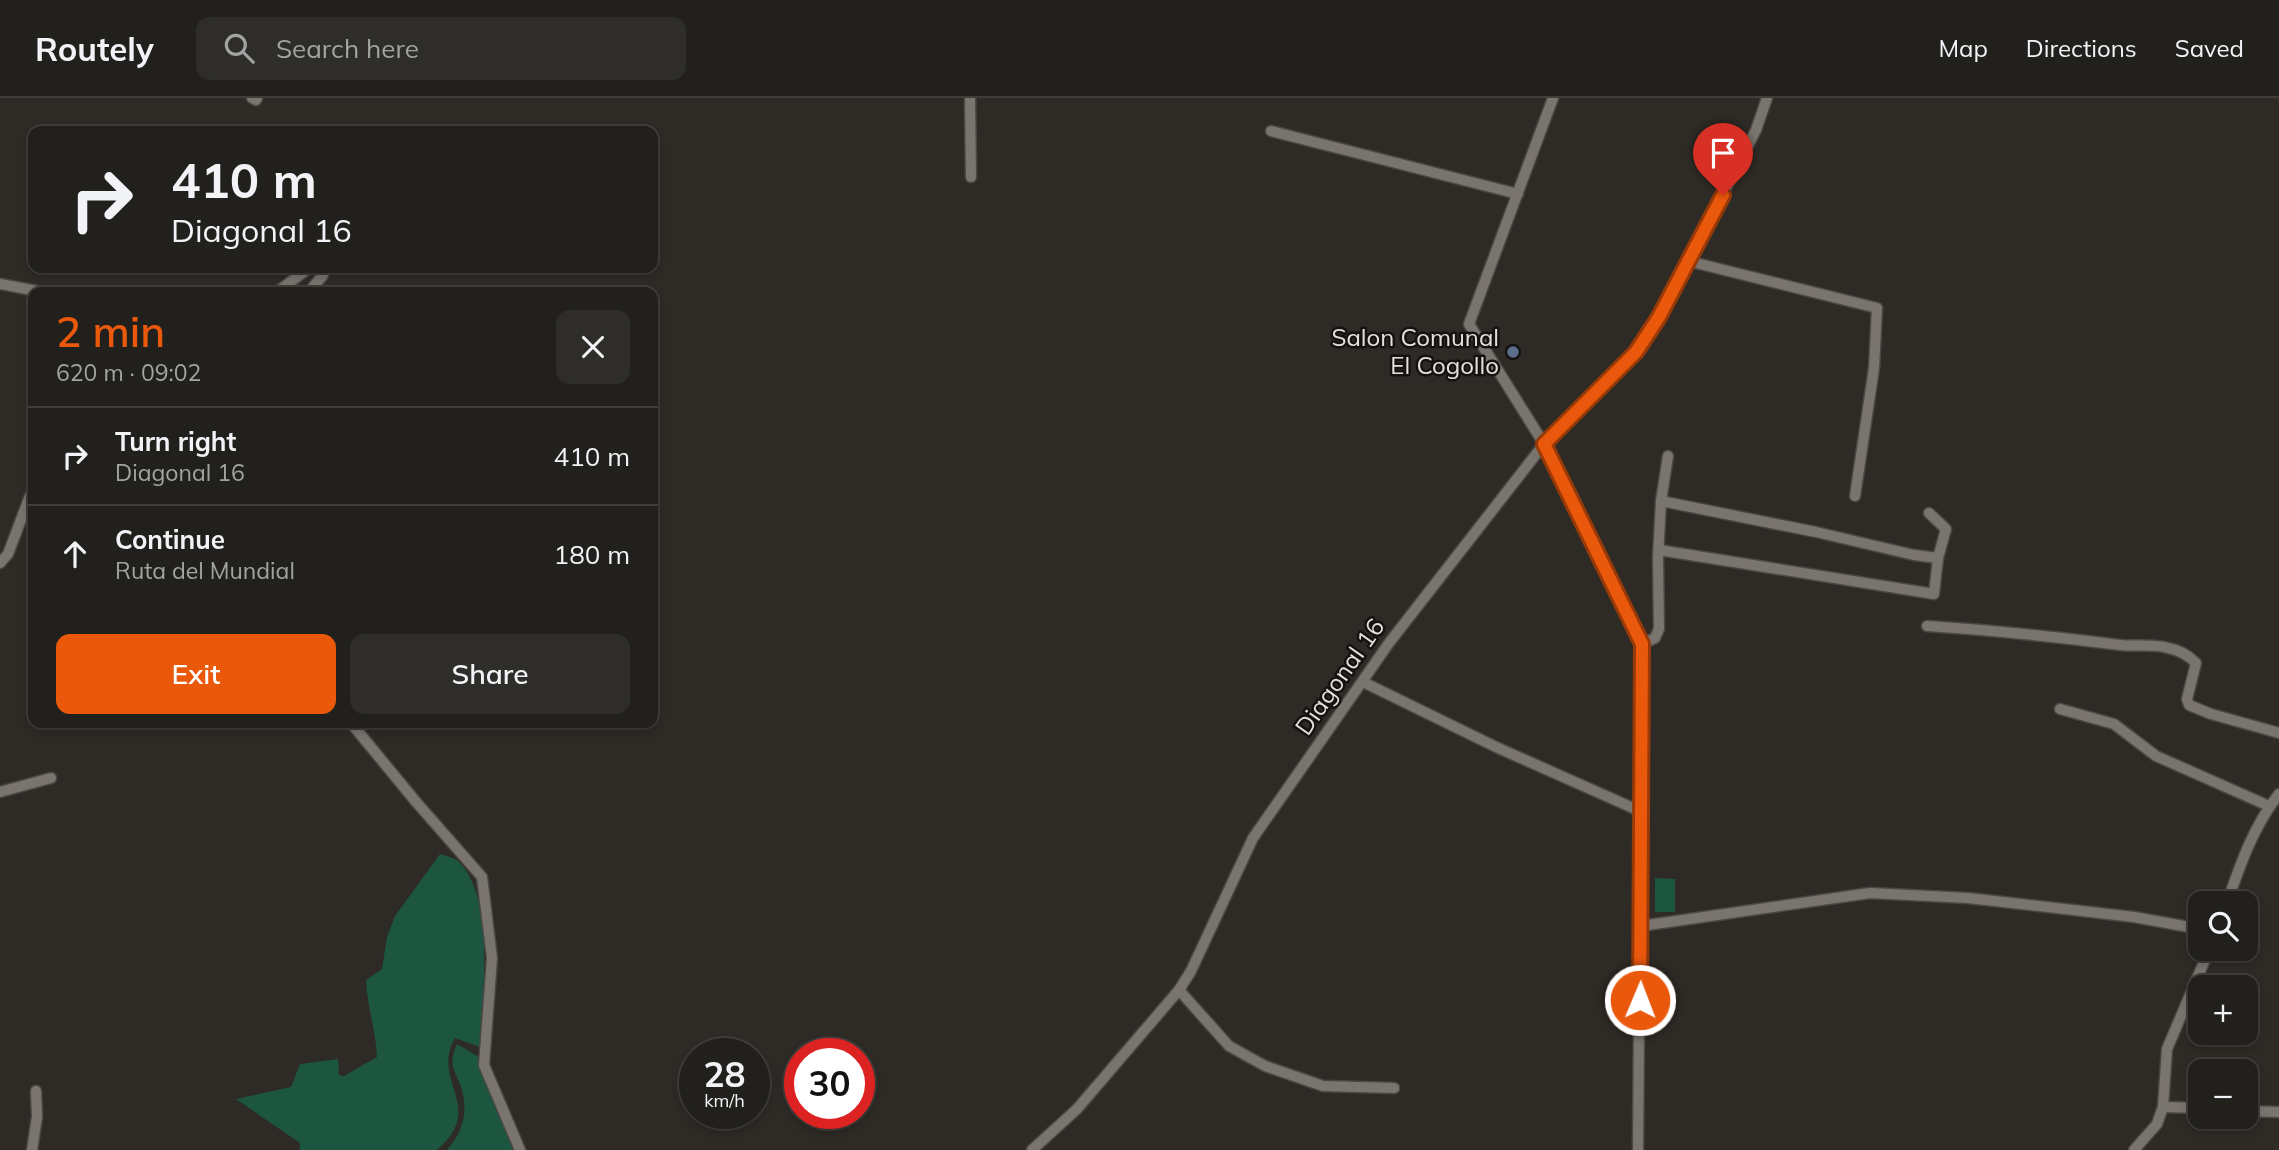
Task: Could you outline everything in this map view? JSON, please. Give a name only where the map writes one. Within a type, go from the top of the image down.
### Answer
[{"type":"street","points":[[970,98],[971,177]]},
{"type":"street","points":[[1553,98],[1469,324],[1544,444],[1642,644],[1638,1150]]},
{"type":"street","name":"Diagonal 16","points":[[1032,1150],[1077,1109],[1180,990],[1253,838],[1389,643],[1544,444],[1636,352],[1659,317],[1700,239],[1756,130],[1767,98]]},
{"type":"street","points":[[1271,131],[1518,194]]},
{"type":"street","points":[[1688,261],[1877,308],[1874,368],[1854,496]]},
{"type":"street","points":[[284,287],[302,273]]},
{"type":"street","points":[[313,287],[323,273]]},
{"type":"street","points":[[0,284],[28,289]]},
{"type":"street","points":[[1642,644],[1655,638],[1660,629],[1661,502],[1668,456]]},
{"type":"street","points":[[0,563],[8,554],[28,501]]},
{"type":"street","points":[[1661,502],[1938,558]]},
{"type":"street","points":[[1659,550],[1934,594],[1938,558],[1946,529],[1929,513]]},
{"type":"street","points":[[1927,626],[1987,629],[2127,646],[2156,645],[2169,648],[2188,655],[2196,663],[2187,699],[2189,705],[2279,733]]},
{"type":"street","points":[[1363,682],[1496,747],[1642,812]]},
{"type":"street","points":[[2060,709],[2115,724],[2156,756],[2269,806]]},
{"type":"street","points":[[355,728],[482,877],[492,958],[484,1065],[520,1150]]},
{"type":"street","points":[[0,792],[51,778]]},
{"type":"street","points":[[2231,891],[2242,858],[2269,806],[2279,794]]},
{"type":"street","points":[[1641,926],[1870,893],[1968,898],[2188,927]]},
{"type":"street","points":[[2134,1150],[2158,1124],[2163,1107],[2167,1049],[2204,961]]},
{"type":"street","points":[[1180,990],[1229,1046],[1265,1066],[1323,1086],[1394,1088]]},
{"type":"street","points":[[32,1150],[37,1116],[36,1091]]},
{"type":"street","points":[[2163,1107],[2188,1108]]},
{"type":"street","points":[[2258,1111],[2279,1112]]},
{"type":"green space","points":[[440,854],[459,862],[471,879],[478,900],[484,950],[480,1047],[455,1038],[449,1053],[449,1068],[458,1107],[457,1120],[451,1135],[437,1150],[300,1150],[300,1143],[236,1099],[291,1087],[300,1064],[338,1059],[339,1075],[344,1076],[377,1057],[366,980],[382,969],[387,937],[395,916]]},
{"type":"green space","points":[[1655,878],[1675,879],[1675,912],[1655,912]]},
{"type":"green space","points":[[457,1044],[479,1057],[515,1150],[447,1150],[461,1128],[464,1112],[461,1087],[452,1062]]},
{"type":"place","name":"Salon Comunal El Cogollo","points":[[1513,352]]},
{"type":"route","points":[[1640,1000],[1642,644],[1544,444],[1636,352],[1659,317],[1723,195]]}]
